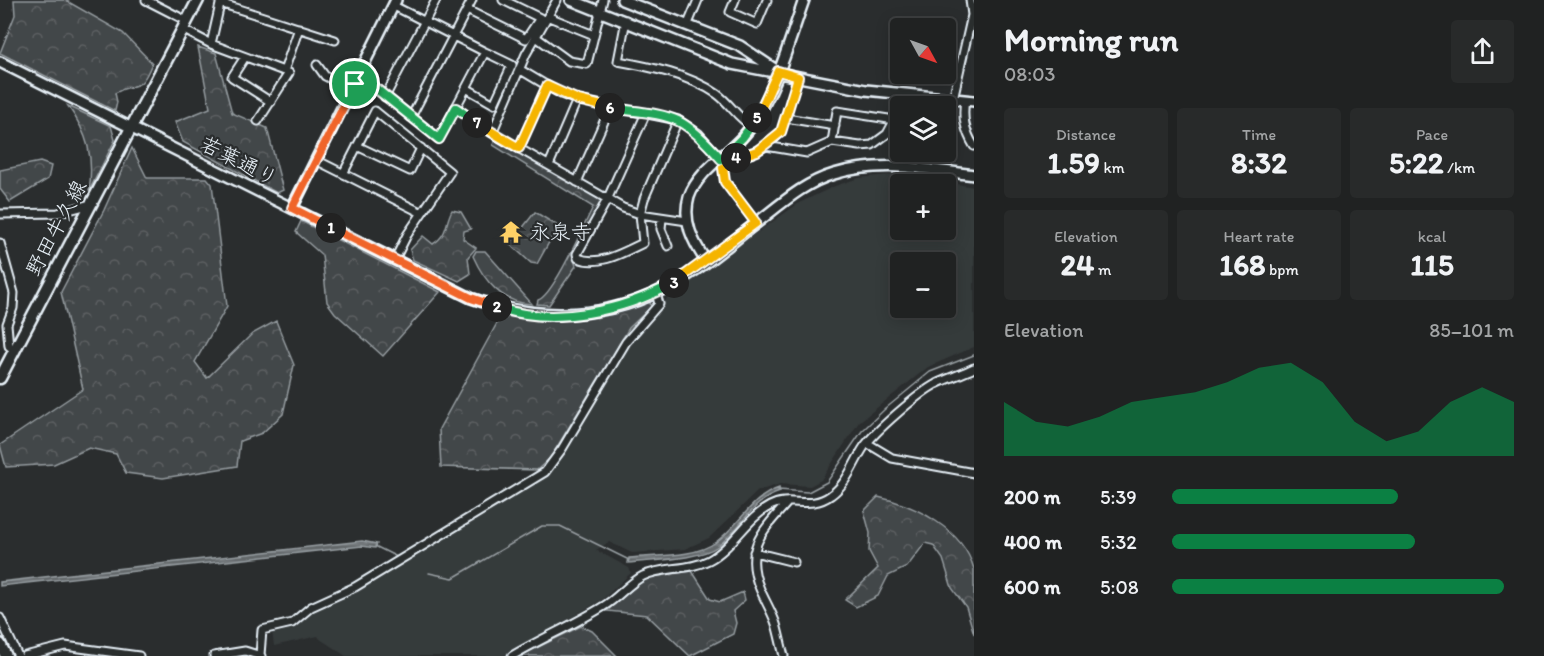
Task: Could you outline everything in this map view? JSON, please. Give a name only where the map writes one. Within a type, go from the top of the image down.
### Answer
[{"type":"main road","name":"野田牛久線","points":[[0,378],[198,0]]},
{"type":"main road","points":[[0,644],[6,656]]},
{"type":"street","points":[[146,0],[211,44],[289,73],[258,121]]},
{"type":"street","points":[[385,97],[436,0]]},
{"type":"street","points":[[411,117],[472,0]]},
{"type":"street","points":[[467,10],[526,39],[540,18],[503,0]]},
{"type":"street","points":[[492,133],[519,69],[557,0]]},
{"type":"street","points":[[572,0],[732,64],[919,96]]},
{"type":"street","points":[[536,37],[569,61],[587,64],[603,0]]},
{"type":"street","points":[[622,0],[740,46],[778,71]]},
{"type":"street","points":[[688,24],[698,0]]},
{"type":"street","points":[[735,0],[730,12],[758,24],[767,0]]},
{"type":"street","points":[[706,261],[696,246],[687,221],[689,197],[695,185],[752,126],[778,71],[804,0]]},
{"type":"street","points":[[954,96],[972,15],[970,0]]},
{"type":"street","points":[[211,44],[221,2],[335,40]]},
{"type":"street","points":[[292,208],[395,3],[425,21],[512,65],[494,104],[466,88]]},
{"type":"street","points":[[549,17],[594,35]]},
{"type":"street","points":[[626,20],[618,61],[656,68],[709,89],[724,100],[743,122],[752,126]]},
{"type":"street","points":[[284,71],[299,28]]},
{"type":"street","points":[[359,75],[439,139],[485,52]]},
{"type":"street","points":[[245,57],[232,77],[271,102]]},
{"type":"street","name":"若葉通り","points":[[0,62],[471,298],[504,310],[529,314],[561,315],[597,312],[656,293],[706,261],[807,184],[834,174],[866,167],[892,166],[974,175]]},
{"type":"street","points":[[317,65],[325,76],[351,90]]},
{"type":"street","points":[[519,69],[547,86],[578,100],[678,120],[699,134],[721,159]]},
{"type":"street","points":[[756,223],[725,182],[723,168],[739,155],[750,154],[766,146],[781,132],[798,77]]},
{"type":"street","points":[[519,148],[547,86]]},
{"type":"street","points":[[549,165],[578,100]]},
{"type":"street","points":[[970,101],[964,122],[974,146]]},
{"type":"street","points":[[456,108],[492,133],[608,200],[640,214],[687,221]]},
{"type":"street","points":[[577,182],[610,108]]},
{"type":"street","points":[[343,174],[375,111],[450,172],[395,259]]},
{"type":"street","points":[[832,142],[837,111],[890,119]]},
{"type":"street","points":[[646,113],[608,200],[577,254],[578,258],[588,262],[616,255],[643,243],[640,214],[644,199],[678,120]]},
{"type":"street","points":[[786,118],[835,126]]},
{"type":"street","points":[[766,146],[807,153],[832,142],[872,145],[887,134],[890,129]]},
{"type":"street","points":[[357,146],[410,171],[421,148]]},
{"type":"street","points":[[316,160],[422,213]]},
{"type":"street","points":[[0,214],[58,213],[90,204]]},
{"type":"street","points":[[662,218],[661,230],[668,246]]},
{"type":"street","points":[[0,243],[14,293],[13,308],[7,324],[9,346],[15,350]]},
{"type":"street","points":[[214,656],[245,651],[261,656],[262,630],[292,623],[311,607],[342,595],[545,472],[562,449],[626,342],[658,303],[656,293]]},
{"type":"street","points":[[512,656],[607,604],[640,577],[655,572],[696,566],[709,560],[729,545],[768,507],[788,502],[806,504],[832,495],[840,488],[867,443],[925,391],[974,368]]},
{"type":"street","points":[[867,443],[892,458],[974,473]]},
{"type":"street","points":[[784,656],[776,623],[754,574],[754,552],[768,522],[788,502]]},
{"type":"street","points":[[754,552],[794,562]]},
{"type":"street","points":[[0,618],[18,656]]},
{"type":"street","points":[[25,656],[65,645],[139,656]]},
{"type":"shaded area","points":[[890,175],[890,240],[956,240],[956,184],[974,187],[974,347],[928,367],[859,422],[821,480],[810,486],[780,484],[758,491],[709,538],[685,549],[632,553],[609,542],[596,550],[629,568],[631,573],[603,599],[506,656],[346,656],[318,636],[274,646],[272,631],[288,628],[311,612],[374,581],[550,471],[561,457],[630,339],[674,291],[799,203],[835,186],[859,178]]},
{"type":"shaded area","points":[[779,488],[780,492],[762,501],[726,539],[710,551],[688,557],[628,563],[629,558],[674,555],[707,547],[724,535],[761,498]]},
{"type":"shaded area","points":[[362,541],[377,544],[375,548],[362,546],[0,586],[0,582]]},
{"type":"green space","points":[[14,0],[65,0],[123,33],[152,63],[148,73],[137,85],[115,93],[117,102],[115,111],[0,53],[15,15]]},
{"type":"green space","points":[[198,47],[216,53],[232,113],[267,128],[283,190],[277,193],[183,142],[175,122],[210,108]]},
{"type":"green space","points":[[68,106],[111,126],[115,140],[89,191],[91,167],[88,146]]},
{"type":"green space","points":[[495,139],[605,202],[573,256],[576,266],[549,305],[537,304],[538,300],[544,296],[560,274],[593,207],[493,145]]},
{"type":"green space","points":[[132,148],[147,178],[207,178],[212,184],[227,306],[195,362],[207,378],[252,334],[276,321],[294,365],[283,414],[262,433],[240,441],[237,466],[163,478],[126,473],[116,454],[89,448],[54,464],[6,467],[0,445],[83,389],[61,292],[104,210]]},
{"type":"green space","points":[[40,162],[51,166],[48,179],[10,202],[0,189],[0,170]]},
{"type":"green space","points":[[452,210],[461,212],[471,229],[464,231],[463,239],[476,248],[468,257],[470,274],[459,281],[413,260],[410,250],[423,236],[433,244],[438,240],[444,233]]},
{"type":"green space","points":[[535,212],[558,226],[537,264],[531,263],[510,244]]},
{"type":"green space","points":[[301,221],[440,292],[383,356],[335,313],[327,302],[322,255],[296,232]]},
{"type":"green space","points":[[476,251],[485,251],[532,304],[512,300],[496,289],[483,274],[473,256]]},
{"type":"green space","points":[[650,302],[651,307],[629,328],[551,457],[537,470],[441,467],[439,429],[501,316],[539,319],[576,318],[595,316]]},
{"type":"green space","points":[[878,497],[922,513],[936,521],[960,542],[974,569],[974,634],[966,607],[952,588],[943,559],[933,545],[925,543],[907,567],[888,576],[878,596],[856,607],[845,600],[878,568],[869,551],[870,533],[864,511]]},
{"type":"green space","points":[[692,571],[710,599],[720,602],[743,592],[745,600],[733,611],[736,623],[733,634],[690,656],[647,615],[607,611],[644,578]]},
{"type":"green space","points":[[581,626],[592,631],[617,656],[520,656]]},
{"type":"waterway","points":[[778,490],[808,492],[827,482],[862,431],[885,409],[930,372],[974,355]]},
{"type":"waterway","points":[[429,573],[453,578],[542,526],[560,526],[629,560]]},
{"type":"waterway","points":[[375,546],[397,557]]},
{"type":"place","name":"永泉寺","points":[[511,232]]},
{"type":"route","points":[[778,71],[798,77],[781,132],[766,146],[750,154],[739,155],[723,168],[725,182],[756,223],[688,274],[656,293],[597,312],[561,315],[529,314],[504,310],[471,298],[292,208],[355,84],[359,75],[439,139],[456,108],[492,133],[519,148],[547,86],[578,100],[678,120],[699,134],[721,159],[732,150],[752,126],[765,103],[778,71]]}]
